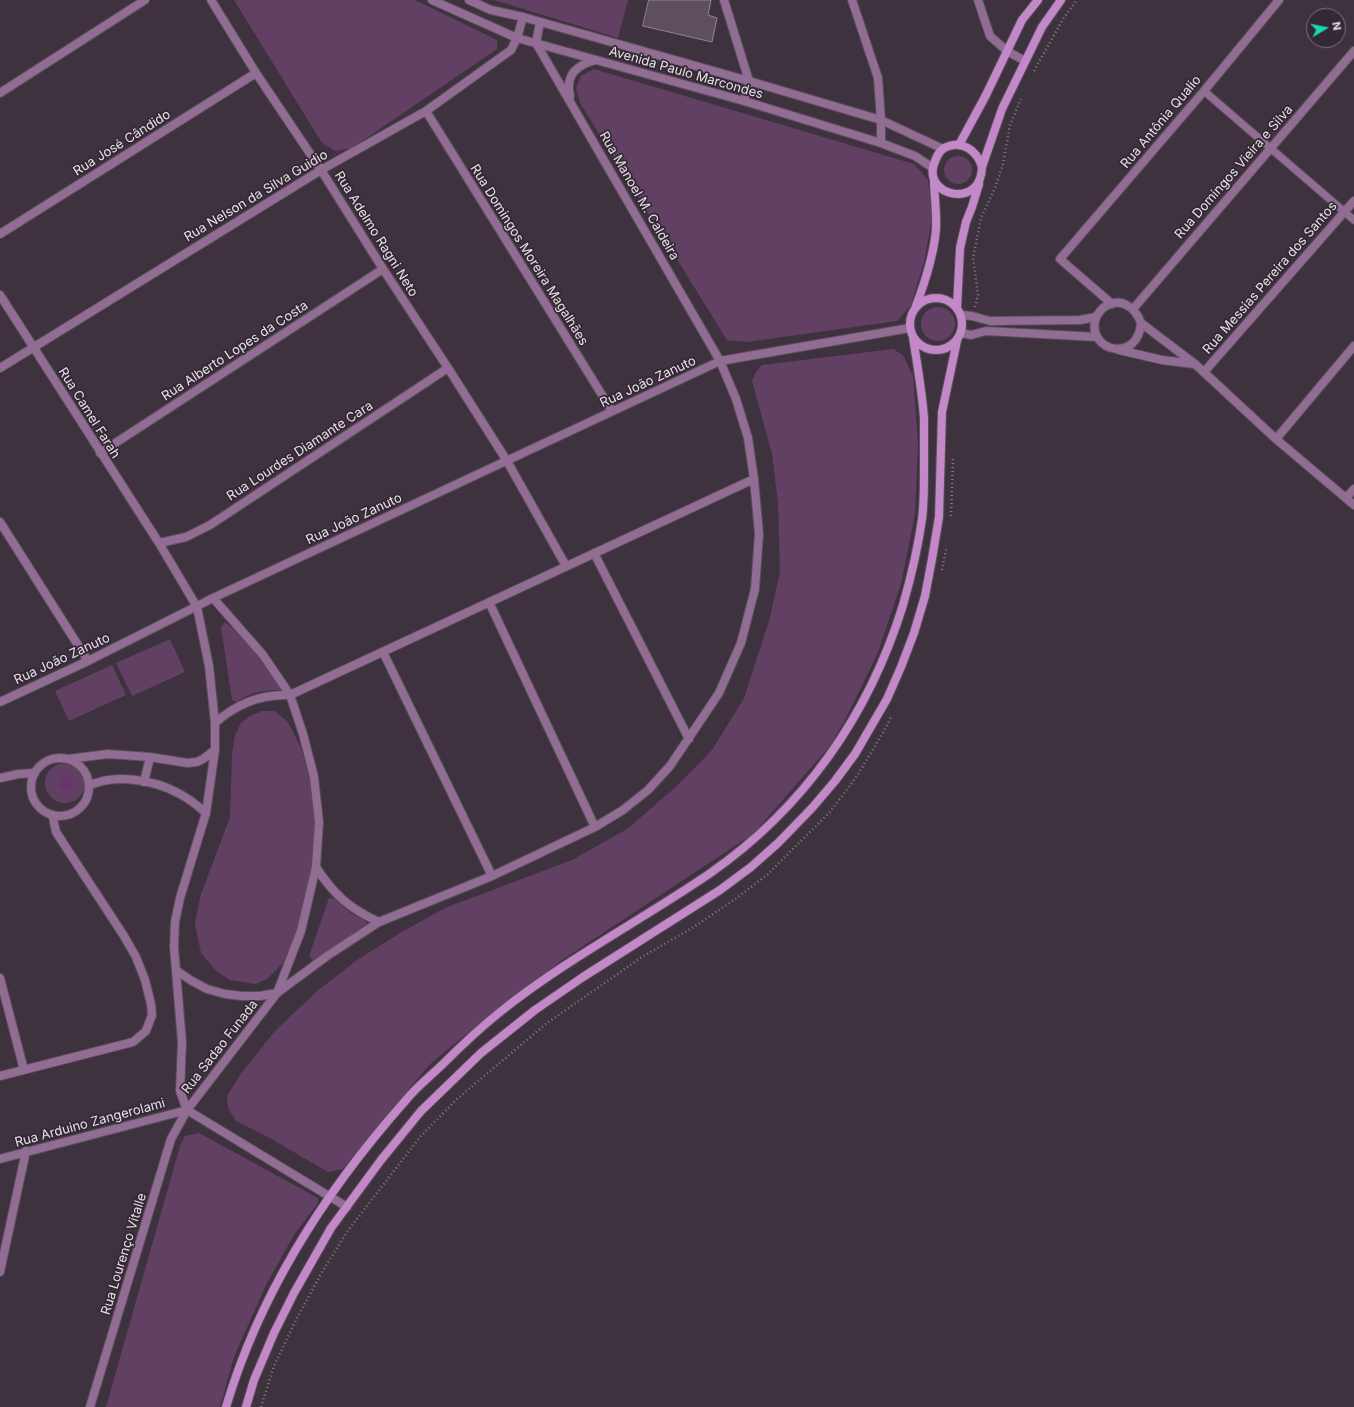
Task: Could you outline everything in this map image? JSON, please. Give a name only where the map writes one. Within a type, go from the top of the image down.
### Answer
[{"type":"main road","points":[[959,145],[986,95],[1022,20],[1038,0]]},
{"type":"main road","points":[[982,167],[1002,109],[1042,27],[1061,0]]},
{"type":"main road","points":[[226,1407],[236,1373],[256,1325],[315,1217],[366,1148],[407,1098],[468,1039],[524,994],[709,874],[765,829],[820,769],[838,743],[870,690],[884,660],[898,619],[915,557],[922,518],[924,479],[924,416],[913,337],[910,328],[911,315],[924,284],[933,249],[936,228],[933,172],[937,156],[943,149],[959,145],[967,147],[980,158],[982,174],[966,222],[960,248],[959,311]]},
{"type":"main road","points":[[933,172],[937,184],[950,194],[967,193],[980,181]]},
{"type":"main road","points":[[246,1407],[254,1380],[274,1333],[294,1293],[331,1228],[381,1160],[421,1111],[481,1053],[535,1010],[583,977],[720,890],[751,867],[778,843],[812,808],[855,754],[884,705],[901,667],[914,632],[925,596],[939,517],[942,412],[963,321],[959,311],[951,302],[944,298],[935,297],[927,299],[920,303],[914,310]]},
{"type":"main road","points":[[913,337],[919,344],[934,351],[951,347],[959,337]]},
{"type":"street","points":[[0,93],[145,0]]},
{"type":"street","name":"Rua Adelmo Ragni Neto","points":[[211,0],[507,461],[566,566]]},
{"type":"street","name":"Avenida Paulo Marcondes","points":[[432,0],[518,38],[744,101],[881,143],[916,156],[933,172]]},
{"type":"street","name":"Avenida Paulo Marcondes","points":[[469,0],[491,10],[523,17],[749,80],[882,120],[943,149]]},
{"type":"street","points":[[724,0],[749,80],[744,101]]},
{"type":"street","points":[[852,0],[878,78],[882,120],[881,143]]},
{"type":"street","points":[[978,0],[990,36],[1007,51],[1025,61]]},
{"type":"street","name":"Rua Antônia Qualio","points":[[1112,304],[1060,258],[1204,91],[1279,0]]},
{"type":"street","points":[[518,38],[523,17]]},
{"type":"street","points":[[536,43],[540,22]]},
{"type":"street","name":"Rua Nelson da Silva Guidio","points":[[0,368],[320,170],[426,111],[511,50],[518,38]]},
{"type":"street","name":"Rua Manoel M. Caldeira","points":[[277,993],[327,956],[379,922],[492,876],[595,827],[623,810],[648,790],[670,766],[719,693],[741,643],[755,589],[759,534],[754,479],[746,432],[736,399],[720,361],[536,43]]},
{"type":"street","name":"Rua Domingos Vieira e Silva","points":[[1133,309],[1354,51]]},
{"type":"street","points":[[572,105],[568,88],[570,79],[576,69],[583,64],[596,60]]},
{"type":"street","name":"Rua José Cândido","points":[[0,234],[256,72]]},
{"type":"street","name":"Rua Domingos Moreira Magalhães","points":[[426,111],[612,411]]},
{"type":"street","name":"Rua Messias Pereira dos Santos","points":[[1204,372],[1354,201]]},
{"type":"street","name":"Rua Alberto Lopes da Costa","points":[[100,453],[383,269]]},
{"type":"street","name":"Rua Camel Farah","points":[[0,295],[197,607]]},
{"type":"street","points":[[1116,349],[1128,347],[1137,339],[1140,332],[1141,323],[1138,315],[1133,309],[1123,303],[1107,305],[1100,310],[1096,317],[1094,329],[1097,337],[1102,343],[1109,348],[1162,360],[1195,364]]},
{"type":"street","points":[[959,311],[990,321],[1080,320],[1096,317]]},
{"type":"street","points":[[1141,323],[1195,364],[1276,439],[1354,505]]},
{"type":"street","name":"Rua João Zanuto","points":[[0,702],[88,661],[213,598],[720,361],[910,328]]},
{"type":"street","points":[[959,337],[986,331],[1097,337]]},
{"type":"street","points":[[1276,439],[1354,346]]},
{"type":"street","name":"Rua Lourdes Diamante Cara","points":[[158,543],[186,537],[210,525],[448,368]]},
{"type":"street","points":[[215,723],[231,710],[250,700],[270,696],[290,695],[754,479]]},
{"type":"street","points":[[1346,498],[1354,489]]},
{"type":"street","points":[[0,522],[88,661]]},
{"type":"street","points":[[594,553],[689,739]]},
{"type":"street","name":"Rua Sadao Funada","points":[[187,1110],[277,993],[301,931],[316,867],[319,822],[314,777],[303,734],[290,695],[263,655],[213,598]]},
{"type":"street","points":[[489,602],[595,827]]},
{"type":"street","name":"Rua Sadao Funada","points":[[187,1110],[180,1091],[182,1042],[174,947],[175,922],[180,898],[206,813],[215,750],[215,723],[209,666],[197,607]]},
{"type":"street","points":[[383,652],[492,876]]},
{"type":"street","points":[[67,759],[108,754],[150,757],[186,763],[203,759],[215,750]]},
{"type":"street","points":[[144,782],[150,757]]},
{"type":"street","points":[[52,759],[67,759],[74,761],[80,766],[88,779],[88,794],[86,801],[75,812],[61,816],[54,815],[40,807],[36,801],[32,787],[32,780],[40,766],[52,759]]},
{"type":"street","points":[[0,778],[18,774],[35,773]]},
{"type":"street","points":[[89,786],[96,782],[113,778],[144,782],[161,786],[178,793],[206,813]]},
{"type":"street","points":[[0,1076],[132,1042],[146,1031],[152,1015],[145,980],[136,958],[124,936],[56,832],[54,815]]},
{"type":"street","points":[[316,867],[326,882],[341,898],[364,915],[379,922]]},
{"type":"street","points":[[177,971],[202,986],[224,994],[260,996],[277,993]]},
{"type":"street","points":[[0,978],[24,1070]]},
{"type":"street","points":[[187,1110],[347,1207]]},
{"type":"street","name":"Rua Arduino Zangerolami","points":[[0,1159],[187,1110]]},
{"type":"street","name":"Rua Lourenço Vitalle","points":[[90,1407],[171,1139],[187,1110]]},
{"type":"street","points":[[0,1272],[26,1152]]},
{"type":"lane","points":[[1204,91],[1354,220]]},
{"type":"path","points":[[1034,72],[1063,19],[1077,0]]},
{"type":"path","points":[[972,316],[978,296],[973,258],[981,218],[1004,164],[1010,125],[1024,92]]},
{"type":"shaded area","points":[[234,0],[415,0],[497,40],[497,49],[352,148],[335,151],[322,143]]},
{"type":"shaded area","points":[[494,0],[628,0],[618,38]]},
{"type":"shaded area","points":[[594,69],[914,164],[928,180],[932,219],[924,262],[911,305],[897,321],[747,342],[727,340],[580,103],[576,88],[581,76]]},
{"type":"shaded area","points":[[958,156],[964,157],[968,160],[971,164],[971,176],[968,180],[964,183],[958,184],[952,183],[948,180],[945,176],[944,170],[945,164],[948,160],[952,157]]},
{"type":"shaded area","points":[[941,307],[950,312],[954,317],[954,331],[950,336],[945,340],[935,341],[931,340],[922,331],[921,321],[922,317],[931,308]]},
{"type":"shaded area","points":[[893,349],[903,355],[913,376],[918,443],[915,514],[901,584],[877,655],[845,720],[829,747],[753,834],[562,960],[471,1030],[429,1065],[343,1169],[328,1172],[268,1137],[236,1121],[228,1108],[227,1096],[242,1072],[275,1031],[316,992],[357,960],[400,933],[445,908],[572,860],[627,829],[677,786],[712,750],[744,698],[769,621],[780,572],[778,503],[772,454],[752,381],[756,372],[762,365]]},
{"type":"shaded area","points":[[225,622],[242,637],[256,653],[281,690],[258,692],[237,702],[232,700],[221,627]]},
{"type":"shaded area","points":[[170,639],[185,672],[132,696],[116,663]]},
{"type":"shaded area","points":[[112,665],[126,695],[69,721],[55,691]]},
{"type":"shaded area","points":[[262,711],[274,711],[288,722],[301,748],[311,785],[315,817],[314,860],[296,934],[283,963],[267,979],[255,984],[230,980],[216,971],[201,953],[195,924],[200,897],[230,817],[232,754],[235,735],[241,723],[250,716]]},
{"type":"shaded area","points":[[69,763],[76,766],[82,772],[85,783],[84,791],[76,800],[69,803],[61,803],[54,800],[46,791],[45,779],[48,772],[57,764]]},
{"type":"shaded area","points":[[63,776],[69,776],[73,780],[73,786],[69,790],[63,790],[59,786],[59,780]]},
{"type":"shaded area","points":[[329,898],[335,899],[349,912],[365,921],[367,925],[356,931],[314,961],[310,958],[310,953]]},
{"type":"shaded area","points":[[199,1133],[318,1198],[318,1203],[294,1235],[266,1285],[234,1357],[220,1407],[106,1407],[180,1146],[185,1136]]},
{"type":"building","points":[[649,0],[711,0],[708,15],[717,18],[712,42],[643,26]]}]
